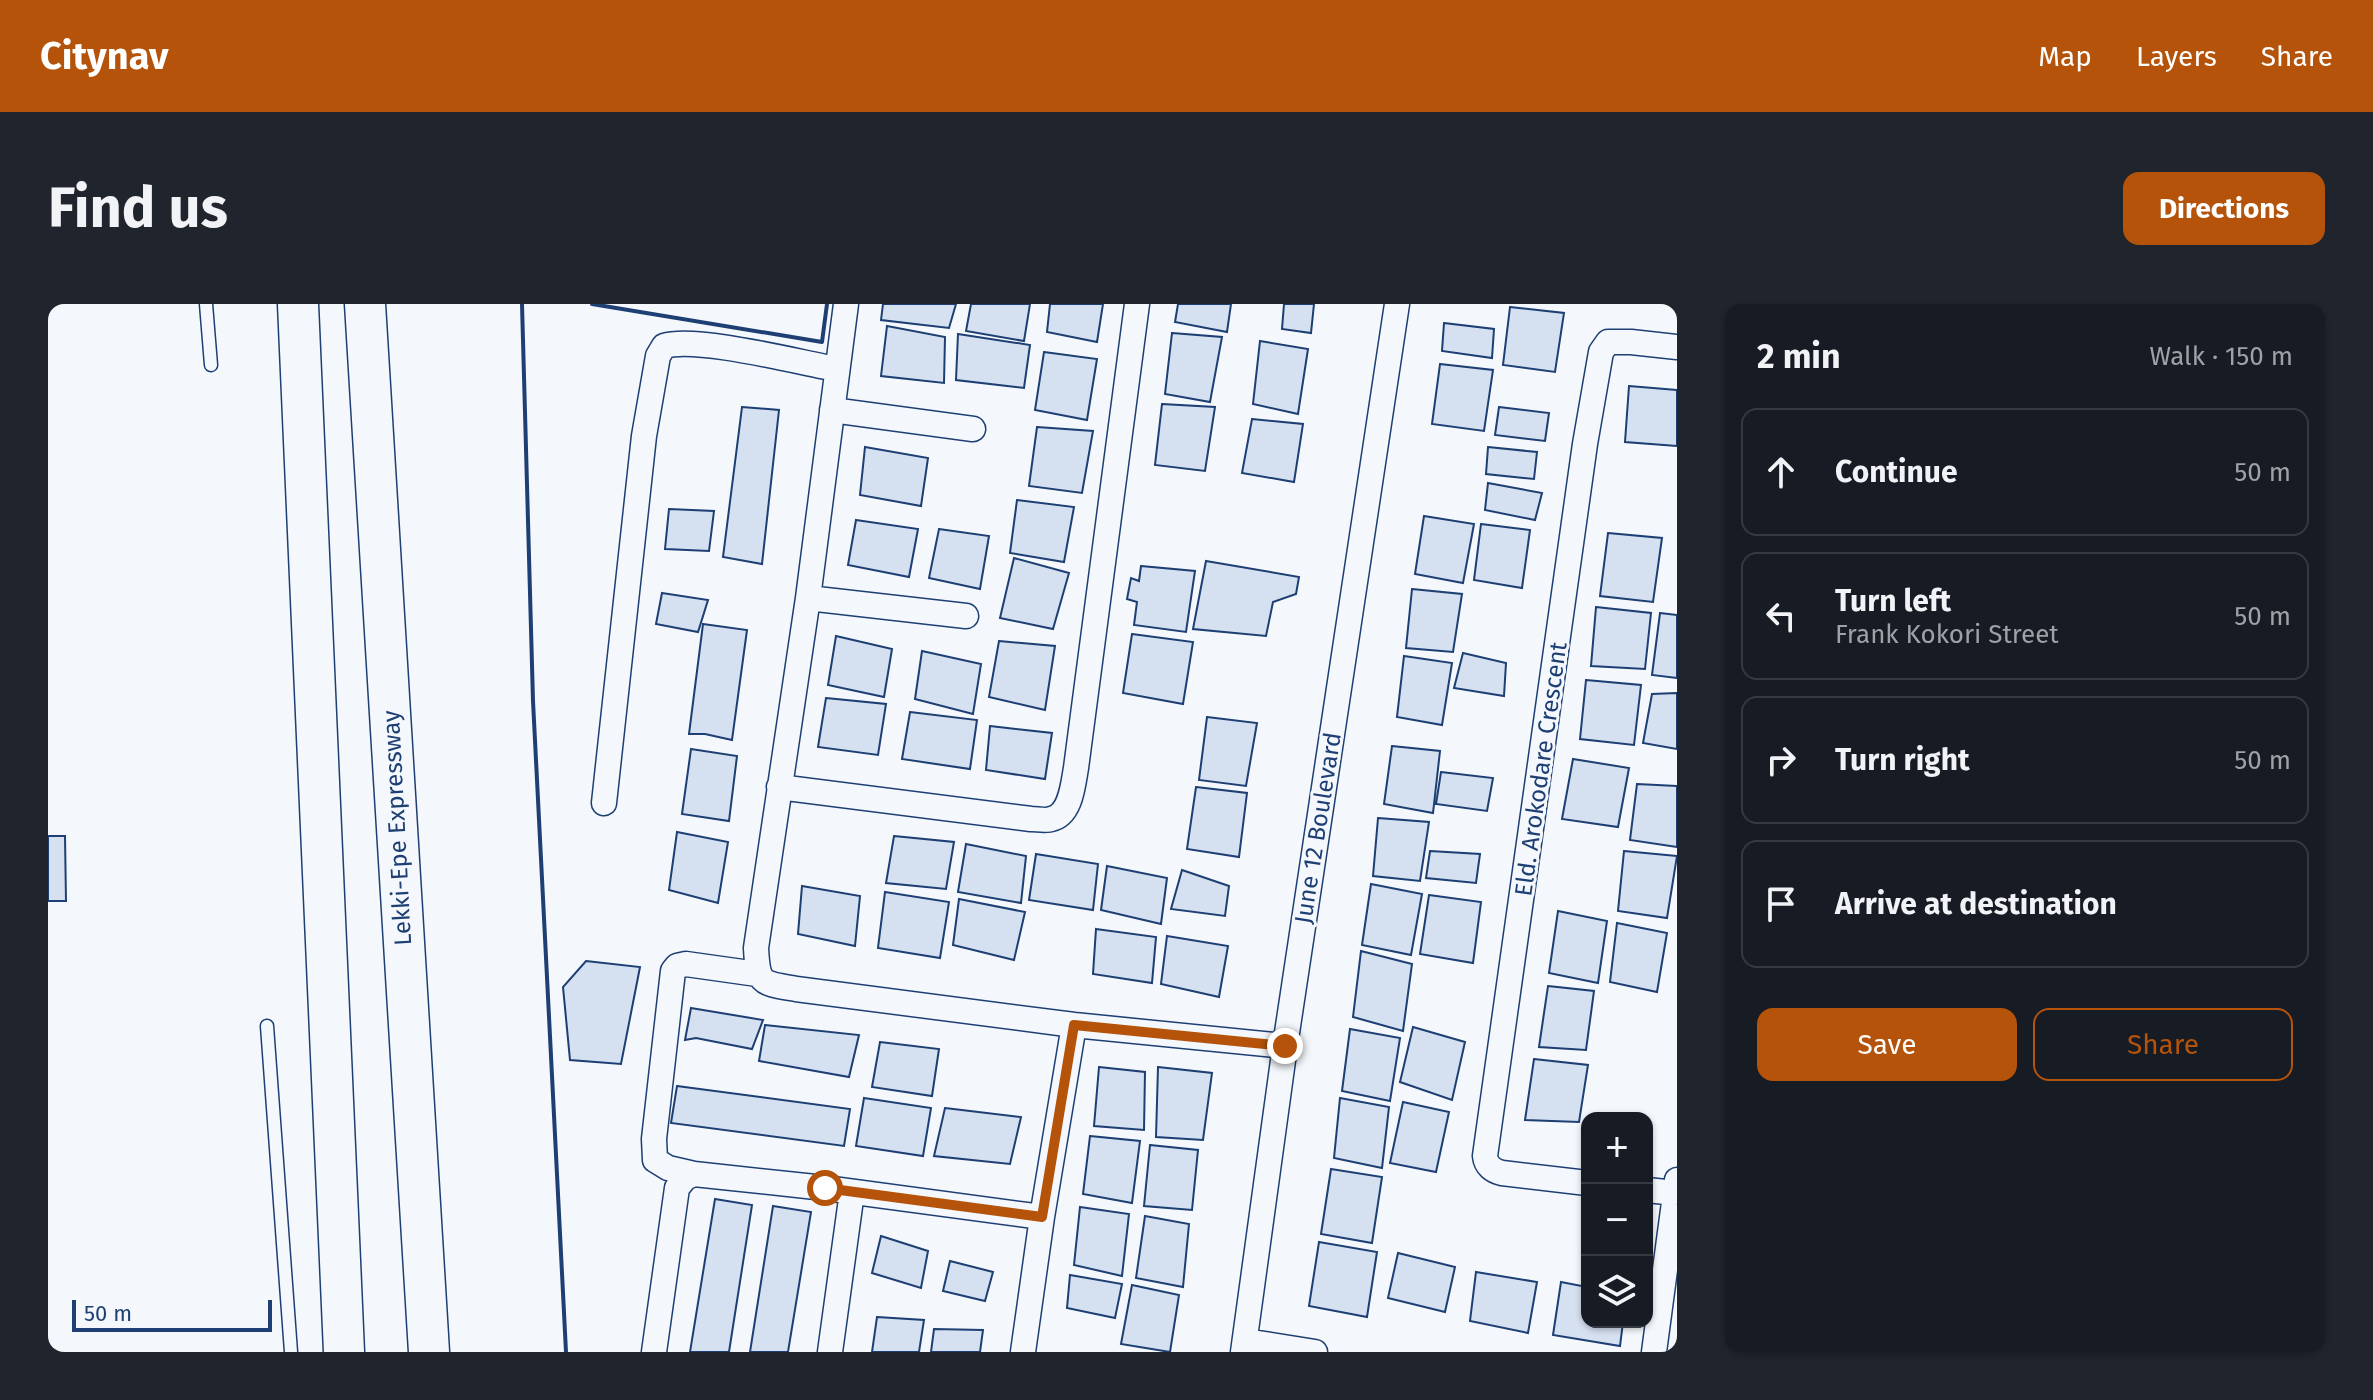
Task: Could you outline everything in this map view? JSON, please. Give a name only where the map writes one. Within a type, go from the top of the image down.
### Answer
[{"type":"highway","points":[[298,304],[344,1352]]},
{"type":"highway","name":"Lekki-Epe Expressway","points":[[365,304],[429,1352]]},
{"type":"street","points":[[846,304],[808,598],[756,948],[757,974],[773,985],[1074,1025],[1285,1046]]},
{"type":"street","points":[[779,787],[1031,819],[1052,819],[1062,814],[1071,796],[1076,768],[1137,304]]},
{"type":"street","name":"June 12 Boulevard","points":[[1244,1346],[1285,1046],[1397,304]]},
{"type":"street","name":"Eld. Arokodare Crescent","points":[[1581,1182],[1493,1171],[1485,1156],[1585,444],[1601,352],[1608,342],[1618,341],[1677,347]]},
{"type":"street","points":[[604,803],[644,436],[658,356],[664,346],[673,343],[701,345],[836,369]]},
{"type":"street","points":[[832,410],[973,429]]},
{"type":"street","points":[[808,598],[966,616]]},
{"type":"street","points":[[757,974],[686,964],[677,966],[673,971],[654,1139],[655,1160],[668,1168],[694,1174],[1042,1217]]},
{"type":"street","points":[[1023,1352],[1074,1025]]},
{"type":"street","points":[[654,1352],[677,1188],[685,1178],[694,1174]]},
{"type":"street","points":[[1653,1189],[1676,1186],[1654,1352]]},
{"type":"street","points":[[830,1352],[852,1192]]},
{"type":"street","points":[[1244,1346],[1315,1352]]},
{"type":"lane","points":[[206,304],[211,365]]},
{"type":"lane","points":[[267,1026],[291,1352]]},
{"type":"building","points":[[883,304],[956,304],[949,328],[881,320]]},
{"type":"building","points":[[971,304],[1030,304],[1024,341],[966,331]]},
{"type":"building","points":[[1050,304],[1103,304],[1097,342],[1047,332]]},
{"type":"building","points":[[1178,304],[1231,304],[1227,332],[1175,322]]},
{"type":"building","points":[[1284,304],[1314,304],[1311,333],[1282,329]]},
{"type":"building","points":[[1510,307],[1564,313],[1555,372],[1503,365]]},
{"type":"building","points":[[1444,323],[1494,329],[1492,358],[1442,351]]},
{"type":"building","points":[[887,326],[945,337],[944,383],[881,376]]},
{"type":"building","points":[[1172,333],[1222,337],[1210,402],[1165,394]]},
{"type":"building","points":[[958,334],[1030,345],[1024,388],[956,380]]},
{"type":"building","points":[[1260,341],[1308,349],[1298,414],[1253,404]]},
{"type":"building","points":[[1044,352],[1097,359],[1087,420],[1035,410]]},
{"type":"building","points":[[1440,364],[1493,370],[1484,431],[1432,424]]},
{"type":"building","points":[[1629,386],[1677,390],[1677,446],[1625,442]]},
{"type":"building","points":[[1162,404],[1215,407],[1205,471],[1155,465]]},
{"type":"building","points":[[742,407],[779,410],[762,564],[723,557]]},
{"type":"building","points":[[1499,407],[1549,413],[1545,441],[1495,435]]},
{"type":"building","points":[[1252,419],[1303,424],[1294,482],[1242,473]]},
{"type":"building","points":[[1037,427],[1093,431],[1082,493],[1029,486]]},
{"type":"building","points":[[865,447],[928,458],[921,506],[860,495]]},
{"type":"building","points":[[1488,447],[1537,452],[1534,479],[1486,474]]},
{"type":"building","points":[[1488,483],[1542,493],[1535,520],[1485,510]]},
{"type":"building","points":[[1017,500],[1074,507],[1064,562],[1010,553]]},
{"type":"building","points":[[669,509],[714,511],[709,551],[665,549]]},
{"type":"building","points":[[1424,516],[1474,524],[1463,583],[1415,574]]},
{"type":"building","points":[[856,520],[918,529],[909,577],[848,565]]},
{"type":"building","points":[[1481,524],[1530,530],[1522,588],[1474,580]]},
{"type":"building","points":[[939,529],[989,536],[980,589],[929,578]]},
{"type":"building","points":[[1608,533],[1662,538],[1653,602],[1600,596]]},
{"type":"building","points":[[1014,558],[1069,573],[1053,629],[1000,618]]},
{"type":"building","points":[[1206,561],[1299,577],[1296,594],[1273,602],[1266,636],[1193,629]]},
{"type":"building","points":[[1141,566],[1195,571],[1186,632],[1134,625],[1137,602],[1127,599],[1131,578],[1139,581]]},
{"type":"building","points":[[1412,589],[1462,594],[1453,652],[1406,648]]},
{"type":"building","points":[[662,593],[708,600],[698,632],[656,624]]},
{"type":"building","points":[[1596,607],[1651,613],[1645,669],[1591,666]]},
{"type":"building","points":[[1660,613],[1677,615],[1677,678],[1652,675]]},
{"type":"building","points":[[703,624],[747,630],[732,740],[689,734]]},
{"type":"building","points":[[1132,634],[1193,642],[1183,704],[1123,693]]},
{"type":"building","points":[[836,636],[892,649],[884,697],[828,685]]},
{"type":"building","points":[[999,641],[1055,646],[1045,710],[989,697]]},
{"type":"building","points":[[922,651],[981,664],[973,714],[915,699]]},
{"type":"building","points":[[1463,653],[1506,663],[1504,696],[1454,688]]},
{"type":"building","points":[[1404,656],[1452,663],[1442,725],[1397,717]]},
{"type":"building","points":[[1586,680],[1641,685],[1634,745],[1580,739]]},
{"type":"building","points":[[1677,693],[1677,749],[1643,743],[1652,694]]},
{"type":"building","points":[[826,698],[886,704],[878,755],[818,747]]},
{"type":"building","points":[[910,712],[977,720],[970,769],[902,759]]},
{"type":"building","points":[[1207,717],[1257,723],[1246,786],[1199,780]]},
{"type":"building","points":[[990,726],[1052,733],[1045,779],[986,770]]},
{"type":"building","points":[[1392,746],[1440,751],[1433,813],[1384,804]]},
{"type":"building","points":[[691,749],[737,756],[729,821],[682,814]]},
{"type":"building","points":[[1573,759],[1629,768],[1618,827],[1562,819]]},
{"type":"building","points":[[1441,772],[1493,778],[1487,811],[1436,804]]},
{"type":"building","points":[[1637,784],[1677,786],[1677,847],[1630,840]]},
{"type":"building","points":[[1196,787],[1247,793],[1239,857],[1187,849]]},
{"type":"building","points":[[1378,818],[1429,822],[1420,881],[1373,876]]},
{"type":"building","points":[[677,832],[728,842],[718,903],[669,890]]},
{"type":"building","points":[[48,836],[65,836],[66,901],[48,901]]},
{"type":"building","points":[[894,836],[954,842],[946,889],[886,883]]},
{"type":"building","points":[[966,844],[1026,856],[1021,903],[958,892]]},
{"type":"building","points":[[1430,851],[1480,854],[1476,883],[1426,878]]},
{"type":"building","points":[[1624,851],[1677,856],[1667,918],[1618,911]]},
{"type":"building","points":[[1036,854],[1098,864],[1093,910],[1029,900]]},
{"type":"building","points":[[1107,866],[1167,878],[1161,924],[1101,910]]},
{"type":"building","points":[[1182,870],[1229,886],[1225,916],[1171,909]]},
{"type":"building","points":[[1371,884],[1422,894],[1411,955],[1362,945]]},
{"type":"building","points":[[802,886],[860,896],[855,946],[798,934]]},
{"type":"building","points":[[885,892],[949,902],[940,958],[878,948]]},
{"type":"building","points":[[1429,895],[1481,902],[1473,963],[1420,954]]},
{"type":"building","points":[[959,899],[1025,912],[1014,960],[953,945]]},
{"type":"building","points":[[1558,911],[1607,921],[1598,983],[1549,973]]},
{"type":"building","points":[[1617,923],[1667,933],[1657,992],[1610,982]]},
{"type":"building","points":[[1096,929],[1156,937],[1152,983],[1093,974]]},
{"type":"building","points":[[1167,936],[1228,946],[1219,997],[1161,984]]},
{"type":"building","points":[[1361,951],[1412,964],[1403,1031],[1353,1017]]},
{"type":"building","points":[[586,961],[640,967],[621,1064],[570,1060],[563,987]]},
{"type":"building","points":[[1548,986],[1594,991],[1586,1050],[1539,1047]]},
{"type":"building","points":[[691,1008],[763,1020],[752,1049],[696,1038],[685,1040]]},
{"type":"building","points":[[765,1025],[859,1035],[849,1077],[759,1061]]},
{"type":"building","points":[[1413,1027],[1465,1042],[1452,1100],[1400,1082]]},
{"type":"building","points":[[1350,1029],[1400,1038],[1390,1101],[1342,1091]]},
{"type":"building","points":[[880,1042],[939,1049],[932,1096],[872,1087]]},
{"type":"building","points":[[1534,1059],[1588,1065],[1579,1122],[1525,1120]]},
{"type":"building","points":[[1099,1067],[1145,1072],[1144,1130],[1094,1126]]},
{"type":"building","points":[[1158,1067],[1212,1073],[1203,1140],[1156,1137]]},
{"type":"building","points":[[677,1086],[850,1109],[844,1146],[671,1123]]},
{"type":"building","points":[[864,1098],[931,1108],[923,1156],[856,1146]]},
{"type":"building","points":[[1340,1098],[1389,1107],[1382,1168],[1334,1158]]},
{"type":"building","points":[[1403,1102],[1449,1112],[1436,1172],[1390,1163]]},
{"type":"building","points":[[945,1108],[1021,1117],[1010,1164],[934,1156]]},
{"type":"building","points":[[1090,1136],[1140,1141],[1132,1203],[1083,1194]]},
{"type":"building","points":[[1150,1145],[1198,1150],[1192,1210],[1144,1206]]},
{"type":"building","points":[[1331,1169],[1382,1177],[1372,1243],[1321,1234]]},
{"type":"building","points":[[715,1199],[752,1205],[729,1352],[690,1352]]},
{"type":"building","points":[[773,1206],[811,1212],[788,1352],[750,1352]]},
{"type":"building","points":[[1080,1207],[1129,1214],[1122,1276],[1074,1265]]},
{"type":"building","points":[[1145,1216],[1189,1224],[1183,1287],[1136,1278]]},
{"type":"building","points":[[881,1236],[928,1251],[921,1288],[872,1273]]},
{"type":"building","points":[[1319,1242],[1377,1252],[1367,1317],[1309,1306]]},
{"type":"building","points":[[1398,1253],[1455,1267],[1445,1312],[1388,1298]]},
{"type":"building","points":[[950,1261],[993,1272],[985,1301],[943,1291]]},
{"type":"building","points":[[1476,1272],[1537,1282],[1528,1333],[1470,1321]]},
{"type":"building","points":[[1070,1275],[1122,1284],[1115,1318],[1067,1308]]},
{"type":"building","points":[[1561,1282],[1581,1286],[1581,1328],[1622,1328],[1620,1346],[1553,1335]]},
{"type":"building","points":[[1132,1285],[1179,1295],[1170,1352],[1121,1344]]},
{"type":"building","points":[[877,1317],[924,1320],[919,1352],[872,1352]]},
{"type":"building","points":[[934,1329],[983,1330],[980,1352],[931,1352]]},
{"type":"wall","points":[[522,304],[533,701],[566,1352]]},
{"type":"wall","points":[[592,304],[822,342],[827,304]]},
{"type":"route","points":[[825,1188],[1042,1217],[1074,1025],[1285,1046]]}]
